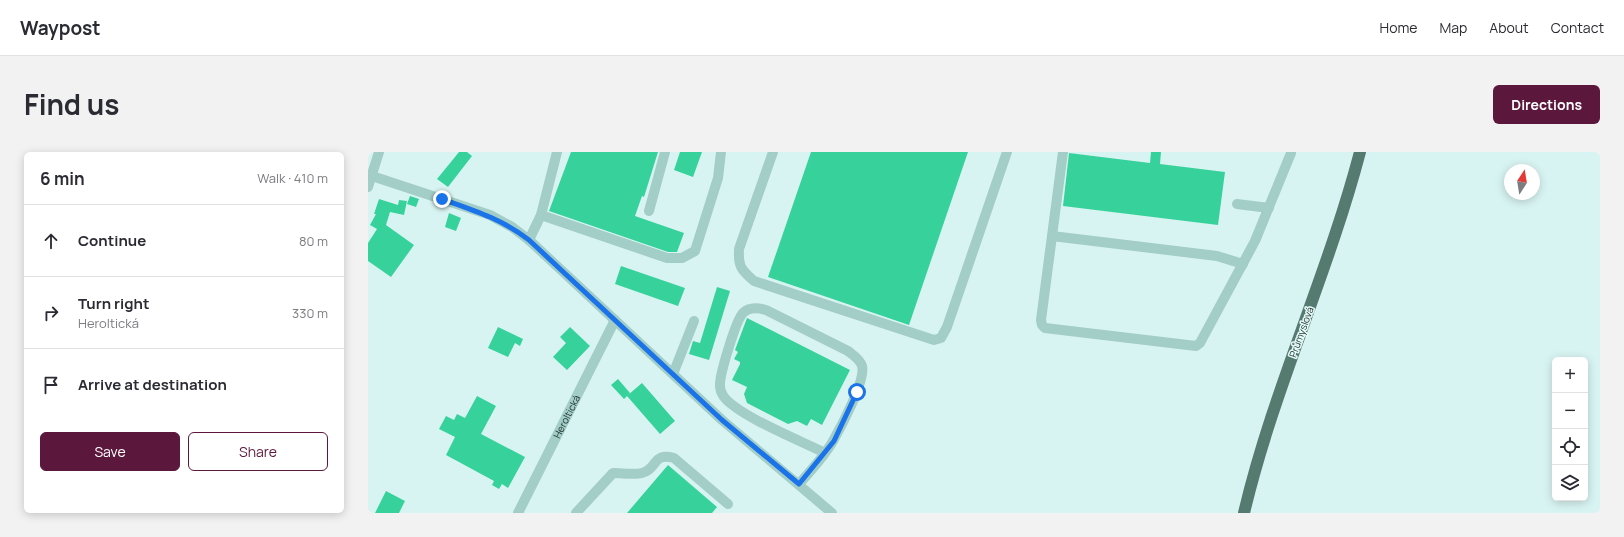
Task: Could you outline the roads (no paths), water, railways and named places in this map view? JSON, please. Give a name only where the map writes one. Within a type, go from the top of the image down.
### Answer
[{"type":"main road","name":"Průmyslová","points":[[1244,513],[1270,421],[1315,296],[1360,152]]},
{"type":"street","points":[[368,187],[379,152]]},
{"type":"street","points":[[529,240],[541,215],[557,152]]},
{"type":"street","points":[[649,211],[665,152]]},
{"type":"street","points":[[541,215],[667,258],[682,258],[695,251],[718,178],[721,152]]},
{"type":"street","points":[[773,152],[739,249],[738,262],[744,273],[754,281],[934,340],[941,338],[947,327],[1007,152]]},
{"type":"street","points":[[1064,152],[1041,320],[1042,325],[1046,328],[1196,346],[1200,343],[1256,241],[1289,152]]},
{"type":"street","points":[[372,176],[490,216],[512,227],[529,240],[722,420],[832,513]]},
{"type":"street","points":[[1237,204],[1269,208]]},
{"type":"street","points":[[1052,236],[1217,256],[1243,264]]},
{"type":"street","points":[[799,484],[825,453],[834,441],[862,379],[862,366],[857,358],[848,351],[766,310],[758,308],[747,310],[735,328],[720,385],[722,396],[740,411],[825,453]]},
{"type":"street","name":"Heroltická","points":[[518,513],[615,320]]},
{"type":"street","points":[[673,374],[694,321]]},
{"type":"street","points":[[576,513],[613,473],[642,473],[648,470],[658,458],[665,456],[674,458],[728,504]]}]
